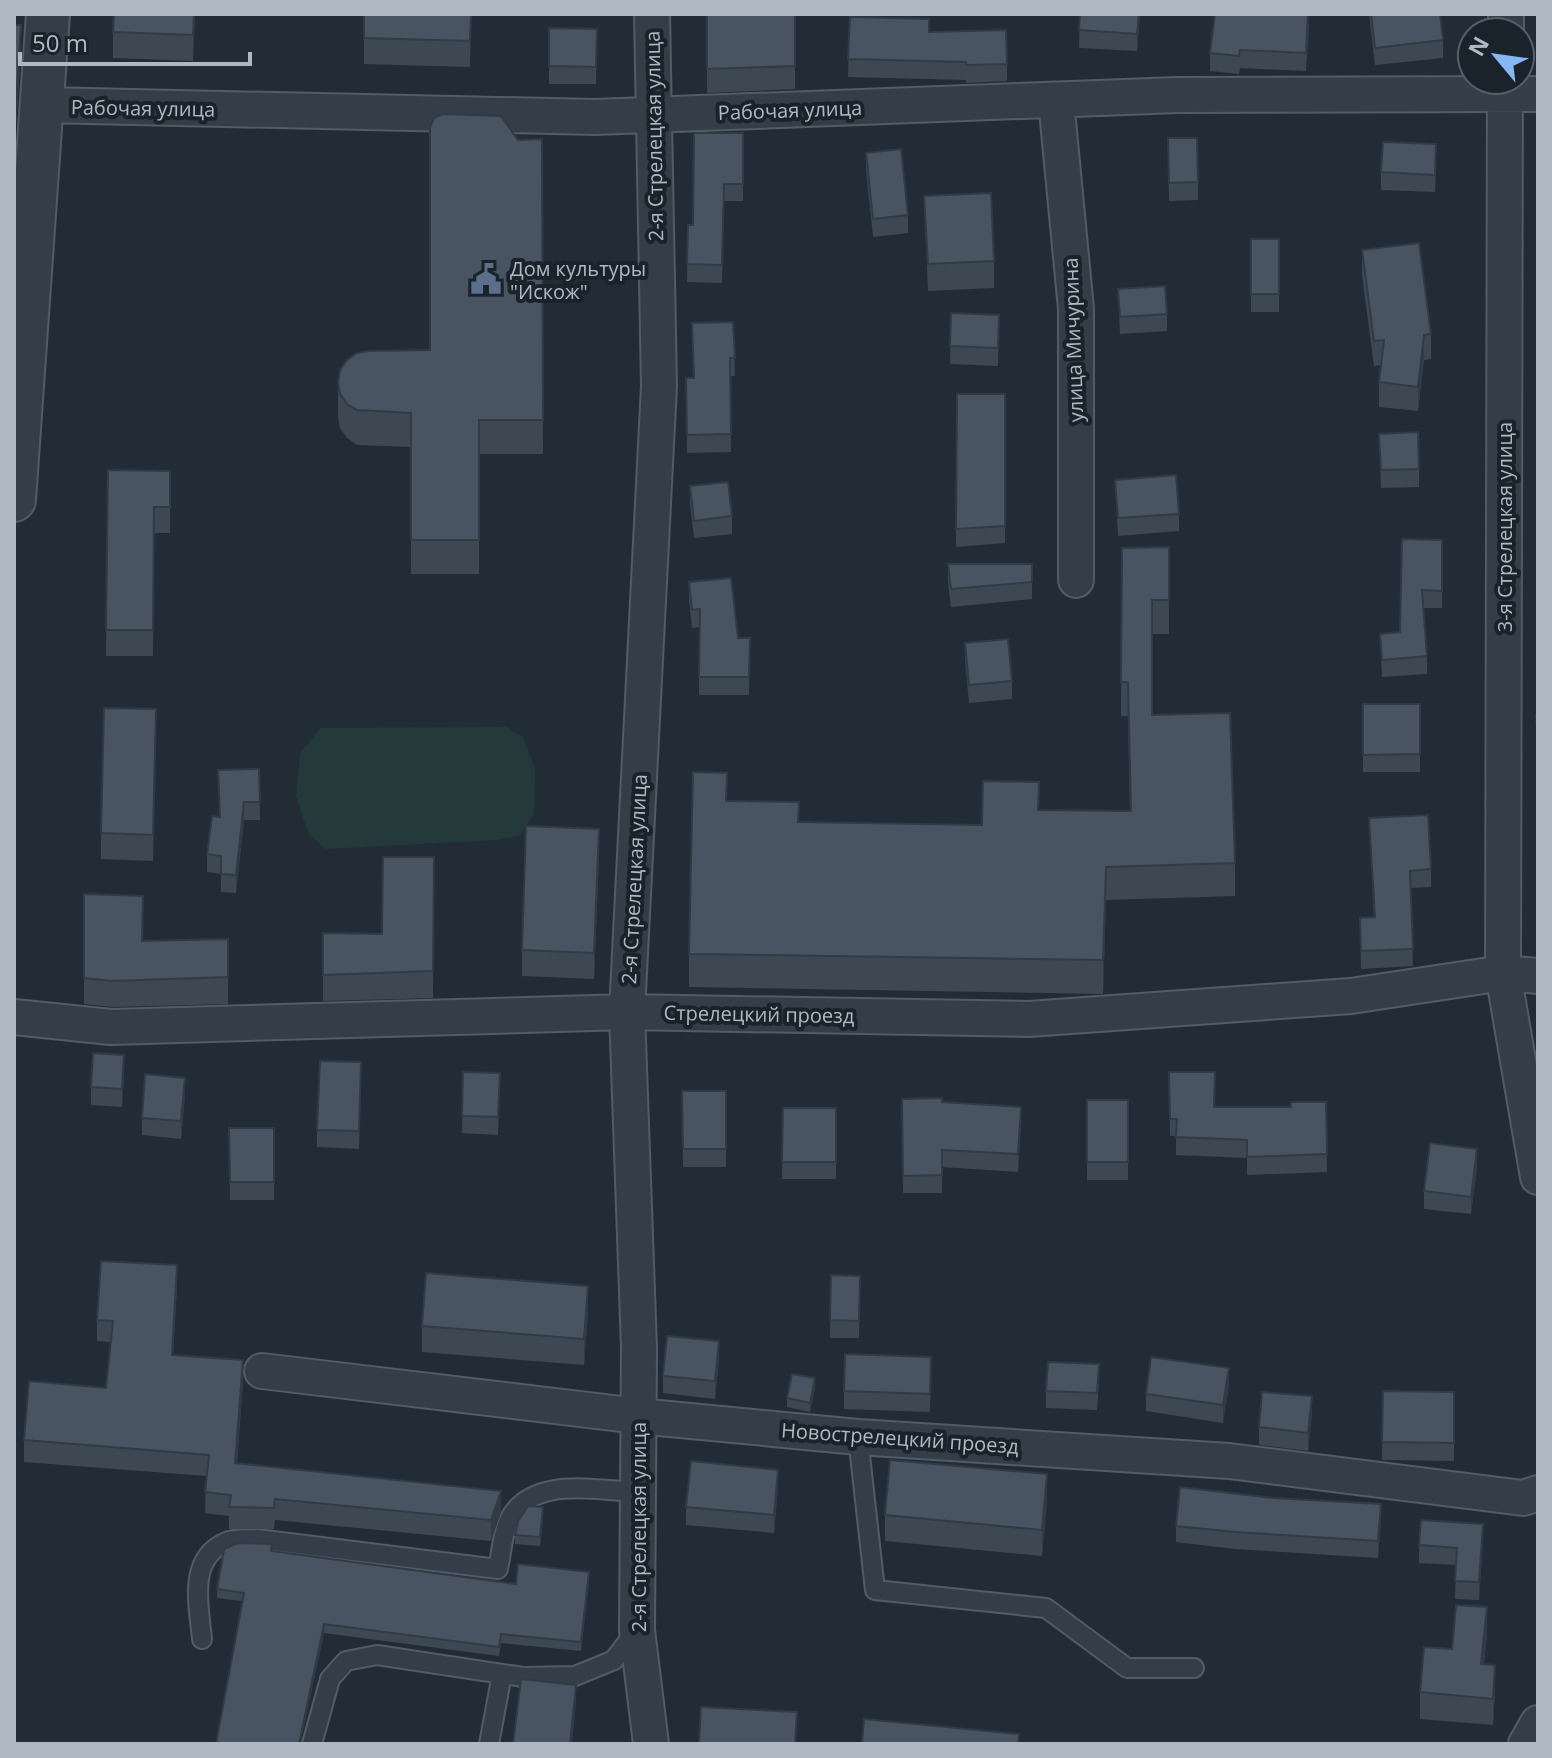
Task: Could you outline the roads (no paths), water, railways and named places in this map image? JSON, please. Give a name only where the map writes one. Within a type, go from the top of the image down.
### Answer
[{"type":"street","points":[[14,500],[48,14]]},
{"type":"street","name":"2-я Стрелецкая улица","points":[[651,1744],[637,1630],[639,1348],[627,1012],[659,386],[652,14]]},
{"type":"street","name":"Рабочая улица","points":[[43,105],[595,117],[1178,95],[1456,90]]},
{"type":"street","name":"3-я Стрелецкая улица","points":[[1516,96],[1503,973],[1538,1177]]},
{"type":"street","name":"улица Мичурина","points":[[1056,100],[1076,309],[1076,580]]},
{"type":"street","name":"Стрелецкий проезд","points":[[14,1017],[111,1027],[627,1012],[1029,1019],[1351,996],[1503,973],[1538,976]]},
{"type":"street","name":"Новострелецкий проезд","points":[[262,1371],[638,1416],[858,1437],[1229,1461],[1523,1498],[1538,1493]]},
{"type":"street","points":[[1526,1744],[1538,1723]]},
{"type":"lane","points":[[858,1437],[875,1590],[1046,1608],[1127,1668],[1194,1668]]},
{"type":"lane","points":[[202,1639],[197,1583],[205,1558],[226,1542],[257,1539],[498,1569],[507,1526],[519,1504],[539,1493],[561,1489],[637,1492]]},
{"type":"lane","points":[[312,1744],[330,1679],[346,1661],[377,1655],[523,1677],[575,1676],[614,1660],[637,1630]]},
{"type":"lane","points":[[489,1744],[502,1674]]},
{"type":"place","name":"Дом культуры \"Искож\"","points":[[486,279]]}]
